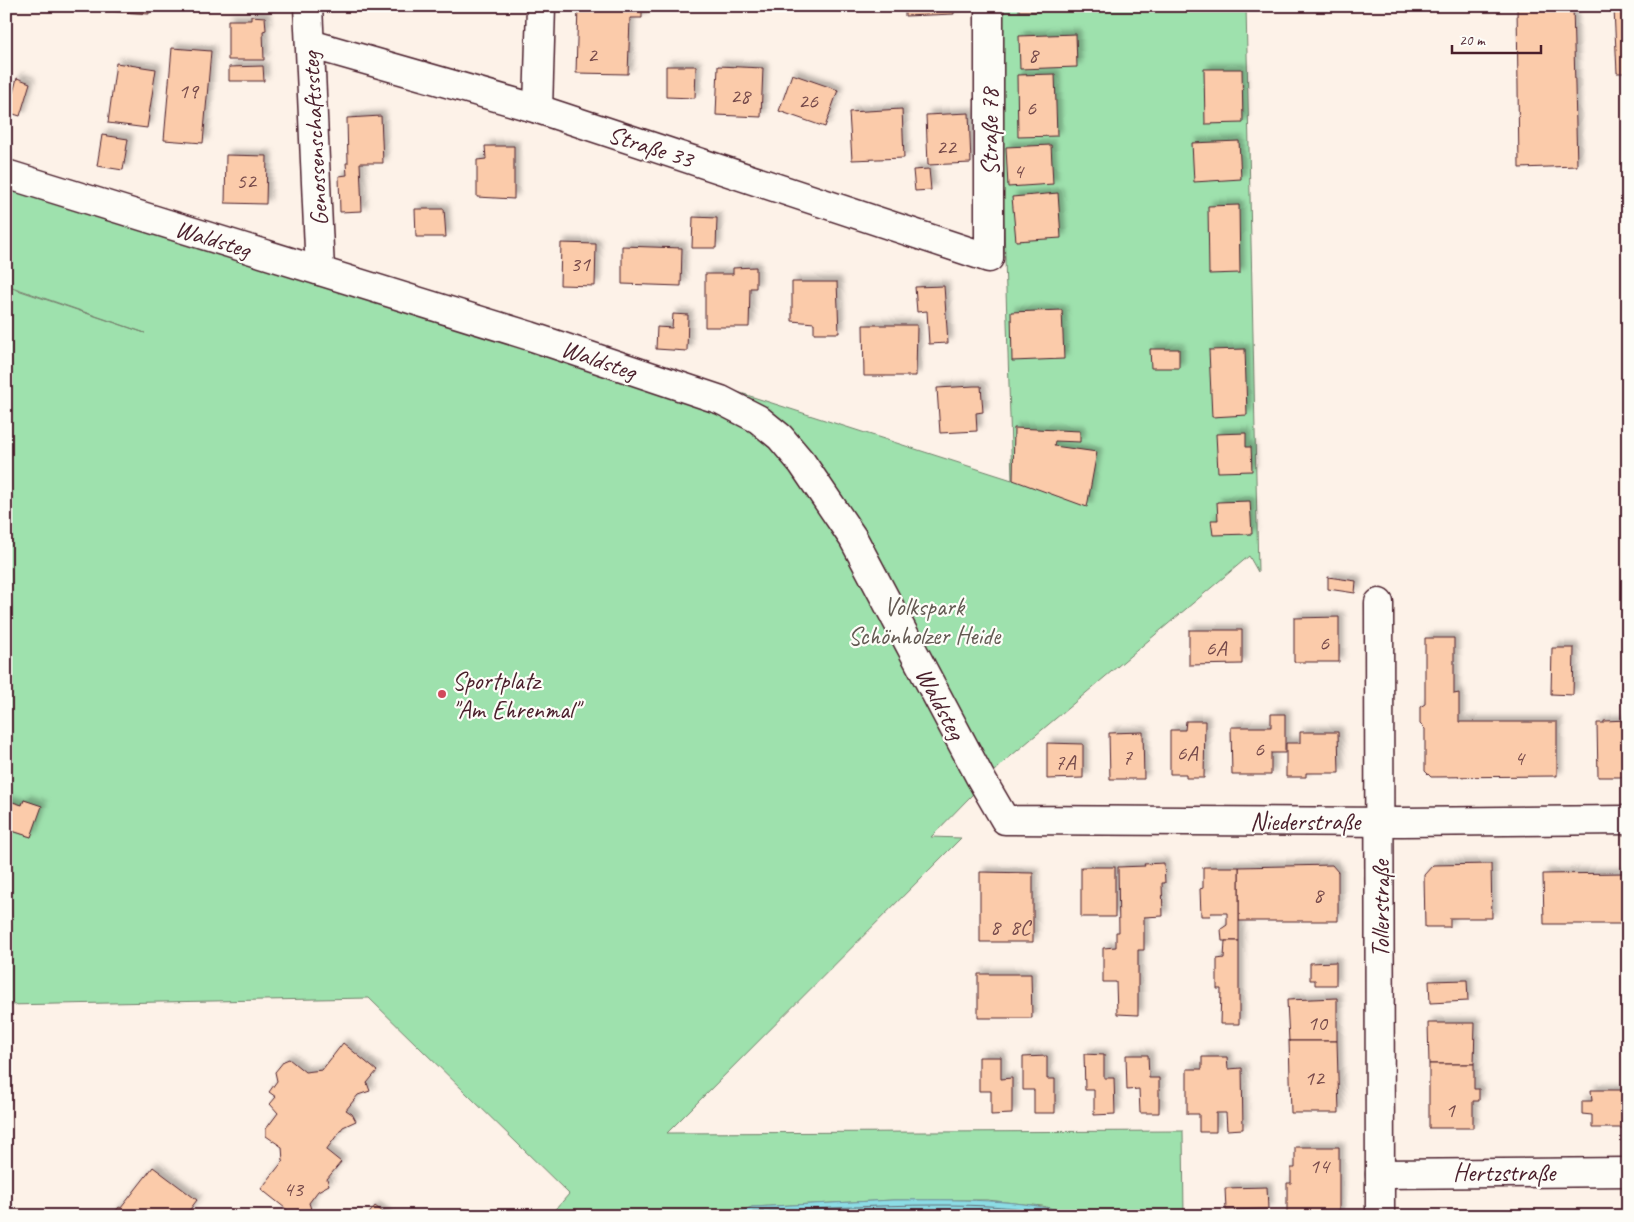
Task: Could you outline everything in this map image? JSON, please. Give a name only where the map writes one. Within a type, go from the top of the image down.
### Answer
[{"type":"street","name":"Genossenschaftssteg","points":[[308,6],[320,272]]},
{"type":"street","points":[[538,109],[541,6]]},
{"type":"street","name":"Straße 78","points":[[989,6],[989,258]]},
{"type":"street","name":"Straße 33","points":[[310,44],[538,109],[989,258]]},
{"type":"street","name":"Waldsteg","points":[[6,174],[530,336],[721,400],[763,423],[780,437],[802,463],[853,538],[975,768],[994,800]]},
{"type":"street","name":"Tollerstraße","points":[[1379,603],[1380,1216]]},
{"type":"street","name":"Niederstraße","points":[[994,800],[1005,820],[1628,820]]},
{"type":"street","name":"Hertzstraße","points":[[1380,1174],[1628,1172]]},
{"type":"green space","name":"Volkspark Schönholzer Heide","points":[[1003,6],[1246,6],[1258,572],[1249,556],[1005,761],[931,837],[961,838],[667,1133],[1183,1131],[1184,1216],[1080,1216],[1042,1206],[987,1200],[893,1200],[752,1207],[729,1216],[550,1216],[569,1194],[369,998],[6,1005],[6,829],[31,837],[41,806],[24,800],[22,805],[6,800],[6,286],[145,333],[6,285],[6,183],[700,380],[1012,480],[1001,132]]},
{"type":"water","points":[[893,1200],[964,1200],[1011,1203],[1034,1205],[1080,1216],[729,1216],[752,1207]]},
{"type":"building","points":[[80,6],[149,6],[149,14],[79,9]]},
{"type":"building","points":[[578,6],[642,6],[642,18],[630,18],[628,74],[576,73]]},
{"type":"building","points":[[905,6],[954,6],[954,14],[905,16]]},
{"type":"building","points":[[1019,6],[1070,6],[1070,11],[1019,11]]},
{"type":"building","points":[[1517,6],[1573,6],[1577,166],[1519,168]]},
{"type":"building","points":[[1628,8],[1628,73],[1617,73],[1614,9]]},
{"type":"building","points":[[251,16],[265,17],[266,30],[263,31],[264,60],[228,60],[228,20],[251,20]]},
{"type":"building","points":[[1076,34],[1077,67],[1020,69],[1019,36]]},
{"type":"building","points":[[172,48],[211,51],[203,143],[164,140]]},
{"type":"building","points":[[116,63],[156,69],[147,128],[108,123]]},
{"type":"building","points":[[263,66],[264,81],[229,81],[229,67]]},
{"type":"building","points":[[666,66],[696,66],[695,98],[666,97]]},
{"type":"building","points":[[718,66],[763,68],[761,117],[716,115]]},
{"type":"building","points":[[1204,69],[1242,69],[1243,123],[1205,124]]},
{"type":"building","points":[[792,74],[838,90],[825,127],[779,111]]},
{"type":"building","points":[[1055,74],[1057,136],[1018,137],[1017,75]]},
{"type":"building","points":[[17,78],[30,83],[20,116],[7,112],[6,114],[6,91],[13,93]]},
{"type":"building","points":[[902,109],[904,158],[852,160],[849,112]]},
{"type":"building","points":[[969,113],[971,163],[928,165],[926,115]]},
{"type":"building","points":[[381,116],[383,163],[360,163],[362,211],[340,212],[339,176],[347,175],[346,163],[348,163],[347,118]]},
{"type":"building","points":[[102,135],[128,139],[123,170],[97,166]]},
{"type":"building","points":[[1239,141],[1241,179],[1194,182],[1192,143]]},
{"type":"building","points":[[1051,145],[1053,184],[1008,187],[1006,147]]},
{"type":"building","points":[[485,146],[514,146],[514,199],[477,197],[477,160],[486,159]]},
{"type":"building","points":[[226,155],[267,156],[266,204],[225,203]]},
{"type":"building","points":[[929,169],[931,190],[915,191],[913,170]]},
{"type":"building","points":[[1058,193],[1061,238],[1016,241],[1012,197]]},
{"type":"building","points":[[1239,205],[1240,273],[1209,274],[1208,206]]},
{"type":"building","points":[[415,209],[444,209],[446,237],[416,237]]},
{"type":"building","points":[[693,217],[717,218],[716,248],[692,248]]},
{"type":"building","points":[[561,243],[596,244],[595,286],[560,285]]},
{"type":"building","points":[[622,246],[682,248],[681,286],[622,284]]},
{"type":"building","points":[[756,267],[756,288],[750,288],[749,327],[705,327],[705,274],[733,274],[733,268]]},
{"type":"building","points":[[792,282],[837,282],[839,333],[814,333],[814,323],[792,321]]},
{"type":"building","points":[[944,286],[948,343],[929,344],[927,311],[917,312],[915,287]]},
{"type":"building","points":[[1062,310],[1064,359],[1012,361],[1011,312]]},
{"type":"building","points":[[673,314],[688,315],[687,351],[656,349],[657,327],[672,328]]},
{"type":"building","points":[[863,325],[917,325],[916,376],[864,376]]},
{"type":"building","points":[[1150,349],[1179,349],[1179,368],[1151,368]]},
{"type":"building","points":[[1245,349],[1247,415],[1212,417],[1209,350]]},
{"type":"building","points":[[981,386],[983,412],[976,413],[977,431],[940,433],[937,388]]},
{"type":"building","points":[[1014,428],[1080,431],[1080,442],[1055,441],[1054,446],[1097,452],[1087,507],[1013,480]]},
{"type":"building","points":[[1246,433],[1246,447],[1251,447],[1252,471],[1218,472],[1216,434]]},
{"type":"building","points":[[1250,501],[1252,534],[1213,535],[1211,520],[1218,520],[1217,502]]},
{"type":"building","points":[[1328,577],[1356,581],[1355,593],[1328,589]]},
{"type":"building","points":[[1339,617],[1339,662],[1294,662],[1294,618]]},
{"type":"building","points":[[1189,630],[1242,630],[1242,664],[1189,665]]},
{"type":"building","points":[[1425,638],[1454,638],[1454,694],[1459,693],[1459,722],[1557,722],[1557,776],[1431,777],[1425,771],[1425,729],[1420,724],[1420,707],[1425,704]]},
{"type":"building","points":[[1552,648],[1574,648],[1573,695],[1551,694]]},
{"type":"building","points":[[1271,714],[1285,714],[1285,753],[1271,753],[1271,775],[1232,775],[1231,727],[1271,727]]},
{"type":"building","points":[[1628,720],[1628,777],[1598,777],[1597,723]]},
{"type":"building","points":[[1186,721],[1205,721],[1204,778],[1186,778],[1186,774],[1170,774],[1170,730],[1185,730]]},
{"type":"building","points":[[1143,732],[1144,779],[1110,779],[1109,733]]},
{"type":"building","points":[[1300,732],[1338,732],[1339,773],[1306,773],[1306,777],[1286,777],[1286,743],[1300,743]]},
{"type":"building","points":[[1047,743],[1083,744],[1083,778],[1047,779]]},
{"type":"building","points":[[6,800],[22,805],[24,800],[42,806],[31,837],[6,829]]},
{"type":"building","points":[[1164,863],[1165,883],[1162,883],[1163,916],[1144,917],[1144,950],[1138,950],[1138,1015],[1117,1014],[1116,982],[1103,982],[1103,948],[1116,947],[1116,932],[1119,932],[1118,867]]},
{"type":"building","points":[[1491,864],[1492,918],[1450,918],[1450,927],[1425,927],[1424,875],[1433,865]]},
{"type":"building","points":[[1332,865],[1338,872],[1338,921],[1239,921],[1239,867]]},
{"type":"building","points":[[1081,867],[1115,867],[1115,917],[1081,917]]},
{"type":"building","points":[[1203,867],[1239,867],[1239,941],[1222,941],[1221,929],[1227,925],[1227,913],[1211,913],[1210,916],[1201,916],[1200,889],[1203,888]]},
{"type":"building","points":[[980,872],[1033,873],[1033,942],[980,942]]},
{"type":"building","points":[[1626,873],[1627,924],[1544,924],[1543,874]]},
{"type":"building","points":[[1225,941],[1239,941],[1239,1024],[1220,1024],[1221,989],[1217,989],[1217,959],[1224,958]]},
{"type":"building","points":[[1336,962],[1336,985],[1315,985],[1315,980],[1310,980],[1310,963]]},
{"type":"building","points":[[978,974],[1031,974],[1032,1018],[978,1018]]},
{"type":"building","points":[[1467,980],[1468,1001],[1430,1003],[1429,981]]},
{"type":"building","points":[[1337,998],[1337,1041],[1289,1041],[1287,1000]]},
{"type":"building","points":[[1428,1023],[1475,1023],[1474,1064],[1429,1064]]},
{"type":"building","points":[[1289,1041],[1337,1041],[1339,1113],[1291,1113]]},
{"type":"building","points":[[343,1043],[377,1071],[367,1083],[370,1091],[358,1095],[346,1110],[352,1114],[356,1121],[343,1127],[326,1150],[341,1162],[327,1179],[329,1185],[318,1191],[309,1203],[311,1209],[295,1216],[261,1189],[283,1161],[282,1147],[266,1136],[266,1129],[278,1113],[270,1104],[276,1097],[269,1092],[277,1081],[275,1072],[284,1061],[289,1059],[305,1072],[322,1070]]},
{"type":"building","points":[[1084,1054],[1104,1055],[1104,1078],[1114,1078],[1115,1114],[1094,1115],[1094,1090],[1085,1090]]},
{"type":"building","points":[[1126,1055],[1148,1055],[1149,1078],[1159,1078],[1159,1113],[1140,1113],[1139,1089],[1127,1090]]},
{"type":"building","points":[[1047,1056],[1047,1079],[1055,1079],[1055,1113],[1034,1113],[1034,1090],[1023,1090],[1023,1057]]},
{"type":"building","points":[[979,1057],[1001,1057],[1001,1079],[1012,1078],[1012,1114],[991,1115],[991,1091],[979,1091]]},
{"type":"building","points":[[1202,1057],[1227,1057],[1228,1069],[1242,1068],[1243,1129],[1227,1130],[1226,1113],[1216,1113],[1216,1132],[1199,1132],[1199,1114],[1187,1114],[1187,1069],[1202,1069]]},
{"type":"building","points":[[1429,1064],[1474,1064],[1474,1089],[1479,1089],[1479,1101],[1473,1101],[1473,1128],[1429,1128]]},
{"type":"building","points":[[1591,1090],[1628,1090],[1628,1128],[1592,1128],[1592,1115],[1582,1114],[1582,1101],[1592,1101]]},
{"type":"building","points":[[1295,1147],[1339,1147],[1339,1216],[1287,1216],[1287,1183],[1291,1183],[1291,1168],[1295,1168]]},
{"type":"building","points":[[153,1167],[197,1200],[185,1216],[112,1216],[119,1207],[121,1208]]},
{"type":"building","points":[[1267,1187],[1268,1209],[1226,1210],[1225,1188]]},
{"type":"building","points":[[375,1206],[388,1216],[367,1216]]},
{"type":"place","name":"Sportplatz \"Am Ehrenmal\"","points":[[442,694]]}]
